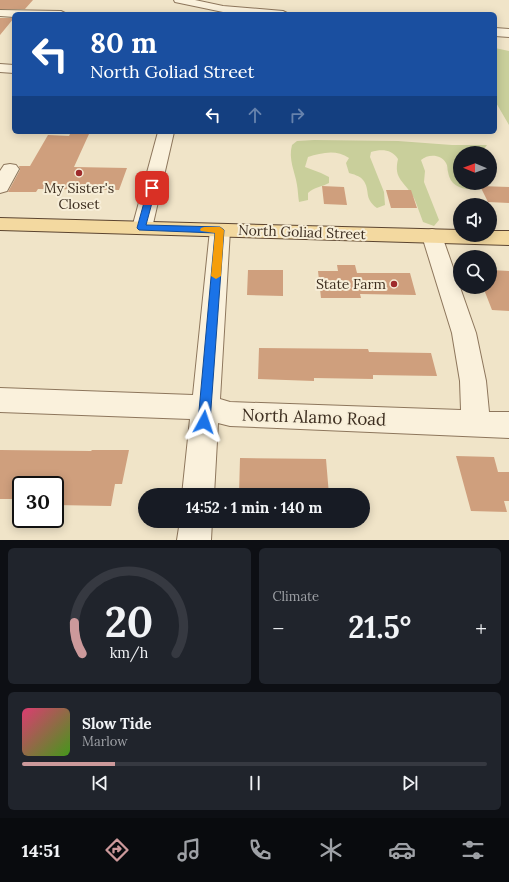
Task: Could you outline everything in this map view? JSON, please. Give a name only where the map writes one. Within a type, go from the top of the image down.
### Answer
[{"type":"main road","name":"North Goliad Street","points":[[0,224],[509,238]]},
{"type":"street","points":[[178,0],[220,12],[236,0]]},
{"type":"street","points":[[41,12],[48,4]]},
{"type":"street","points":[[0,13],[12,13]]},
{"type":"street","points":[[497,32],[509,33]]},
{"type":"street","points":[[0,68],[12,69]]},
{"type":"street","points":[[142,228],[166,134]]},
{"type":"street","points":[[0,186],[10,169]]},
{"type":"street","points":[[199,488],[220,230]]},
{"type":"street","points":[[432,236],[464,333],[473,381],[476,424]]},
{"type":"street","name":"North Alamo Road","points":[[0,400],[205,407],[230,414],[509,425]]},
{"type":"street","points":[[194,540],[195,528]]},
{"type":"green space","points":[[497,48],[509,51],[509,125],[497,104]]},
{"type":"green space","points":[[297,141],[398,141],[452,145],[487,145],[453,146],[453,183],[449,177],[447,164],[444,160],[431,156],[421,160],[425,171],[424,182],[439,220],[434,226],[423,222],[411,192],[398,176],[398,159],[393,153],[386,151],[379,150],[371,152],[370,157],[384,192],[385,205],[377,208],[370,201],[367,187],[363,180],[358,176],[349,173],[346,163],[349,158],[339,153],[323,153],[308,157],[305,167],[329,177],[329,183],[310,191],[308,193],[308,200],[299,202],[297,185],[291,160],[292,145]]},
{"type":"building","points":[[0,0],[33,0],[25,9],[0,9]]},
{"type":"building","points":[[0,18],[12,18],[12,20],[0,35]]},
{"type":"building","points":[[70,134],[89,134],[74,167],[127,168],[119,190],[38,189],[36,192],[8,192],[20,170],[19,166],[30,166],[48,135],[69,136]]},
{"type":"building","points":[[322,186],[344,187],[347,205],[324,204]]},
{"type":"building","points":[[497,187],[509,187],[509,203],[497,202],[497,198],[486,198],[482,190],[497,190]]},
{"type":"building","points":[[386,190],[411,190],[417,208],[391,208]]},
{"type":"building","points":[[337,265],[355,265],[357,273],[410,273],[416,295],[360,294],[361,298],[321,298],[318,271],[338,271]]},
{"type":"building","points":[[248,270],[283,270],[283,296],[247,295]]},
{"type":"building","points":[[497,270],[509,271],[509,311],[492,310],[486,294],[497,294]]},
{"type":"building","points":[[259,348],[368,349],[369,352],[431,353],[437,376],[373,375],[373,379],[314,378],[314,381],[258,379]]},
{"type":"building","points":[[0,450],[129,450],[122,484],[115,484],[111,506],[64,505],[64,476],[12,476],[12,499],[0,499]]},
{"type":"building","points":[[456,456],[494,457],[498,472],[509,472],[509,501],[504,501],[507,512],[471,511]]},
{"type":"building","points":[[240,458],[326,459],[328,488],[239,488]]},
{"type":"slow traffic","points":[[204,230],[220,230],[216,276]]},
{"type":"place","name":"My Sister's Closet","points":[[79,173]]},
{"type":"place","name":"State Farm","points":[[394,284]]},
{"type":"route","points":[[152,188],[142,228],[220,230],[204,422]]}]
